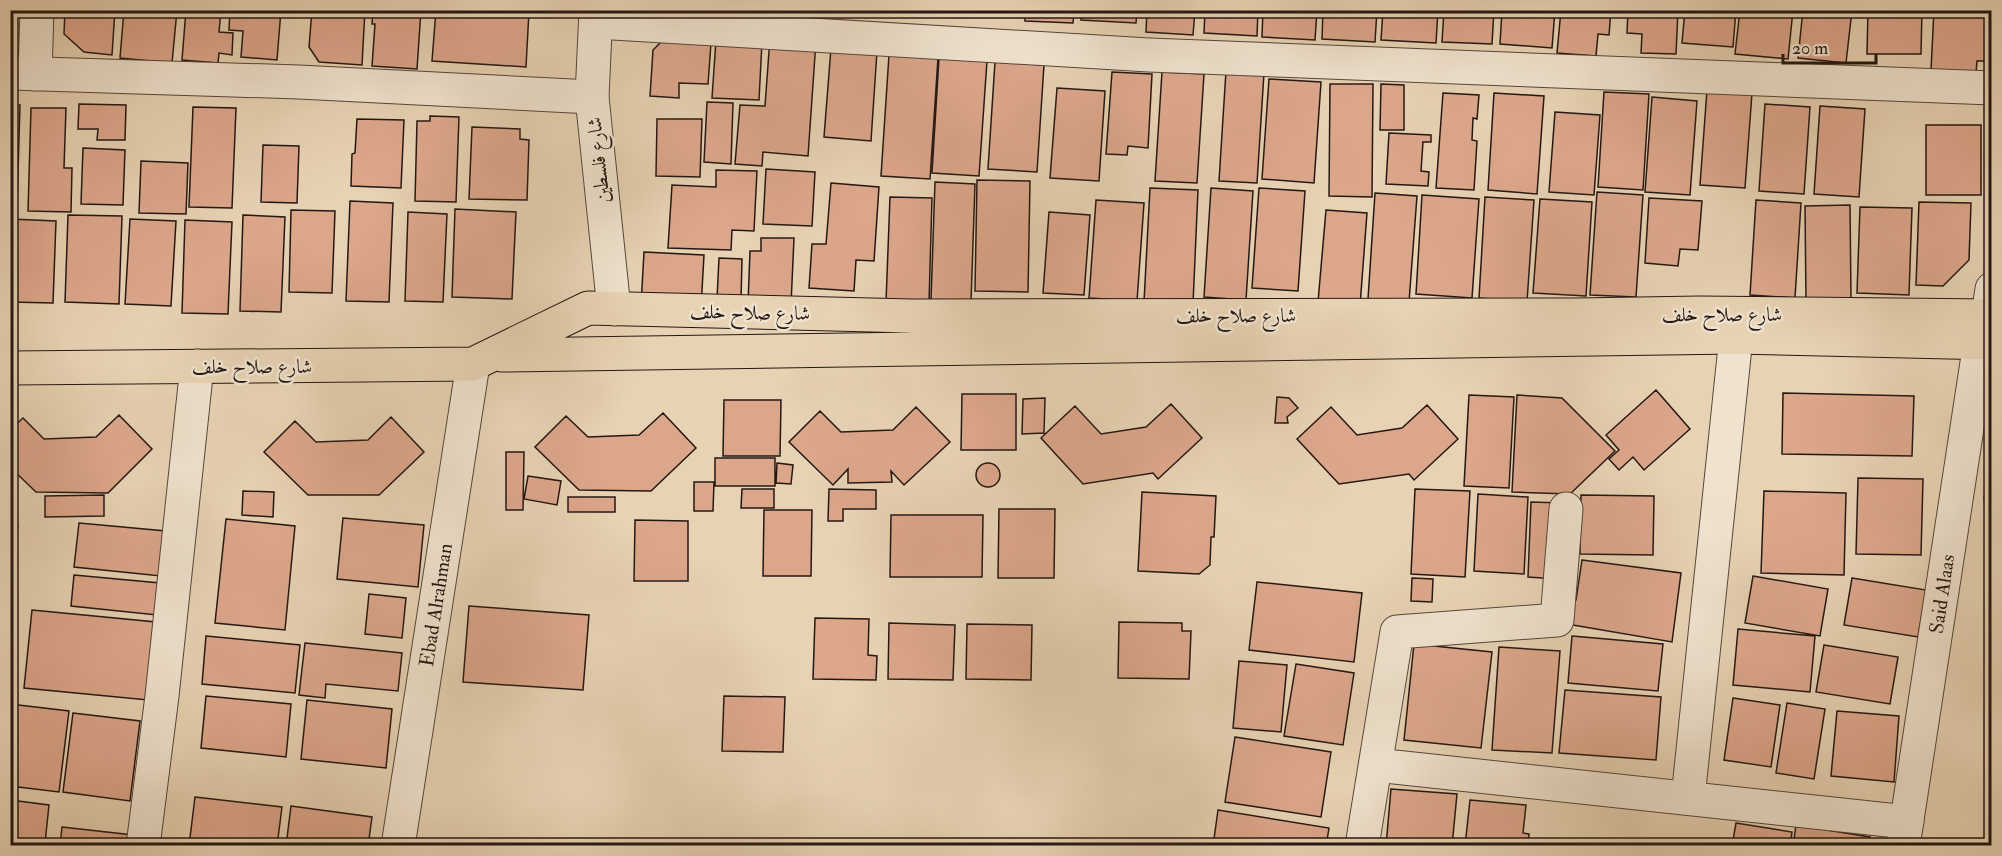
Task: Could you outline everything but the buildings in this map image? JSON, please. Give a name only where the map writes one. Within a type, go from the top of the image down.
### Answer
[{"type":"main road","name":"شارع صلاح خلف","points":[[482,360],[588,308],[912,316],[1700,313],[1989,321]]},
{"type":"main road","name":"شارع صلاح خلف","points":[[10,368],[1736,338],[1989,321]]},
{"type":"street","points":[[37,10],[23,74],[299,82],[592,97]]},
{"type":"street","points":[[596,16],[890,25],[1149,56],[1992,88]]},
{"type":"street","name":"شارع فلسطين","points":[[596,16],[592,97],[614,309]]},
{"type":"street","name":"Said Alaas","points":[[1905,834],[1989,321]]},
{"type":"street","points":[[1688,798],[1736,338]]},
{"type":"street","name":"Ebad Alrahman","points":[[398,846],[482,360]]},
{"type":"street","points":[[143,846],[162,696],[197,366]]},
{"type":"street","points":[[1362,846],[1396,632],[1557,620],[1566,509]]},
{"type":"street","points":[[1376,765],[1688,798],[1905,834]]}]
